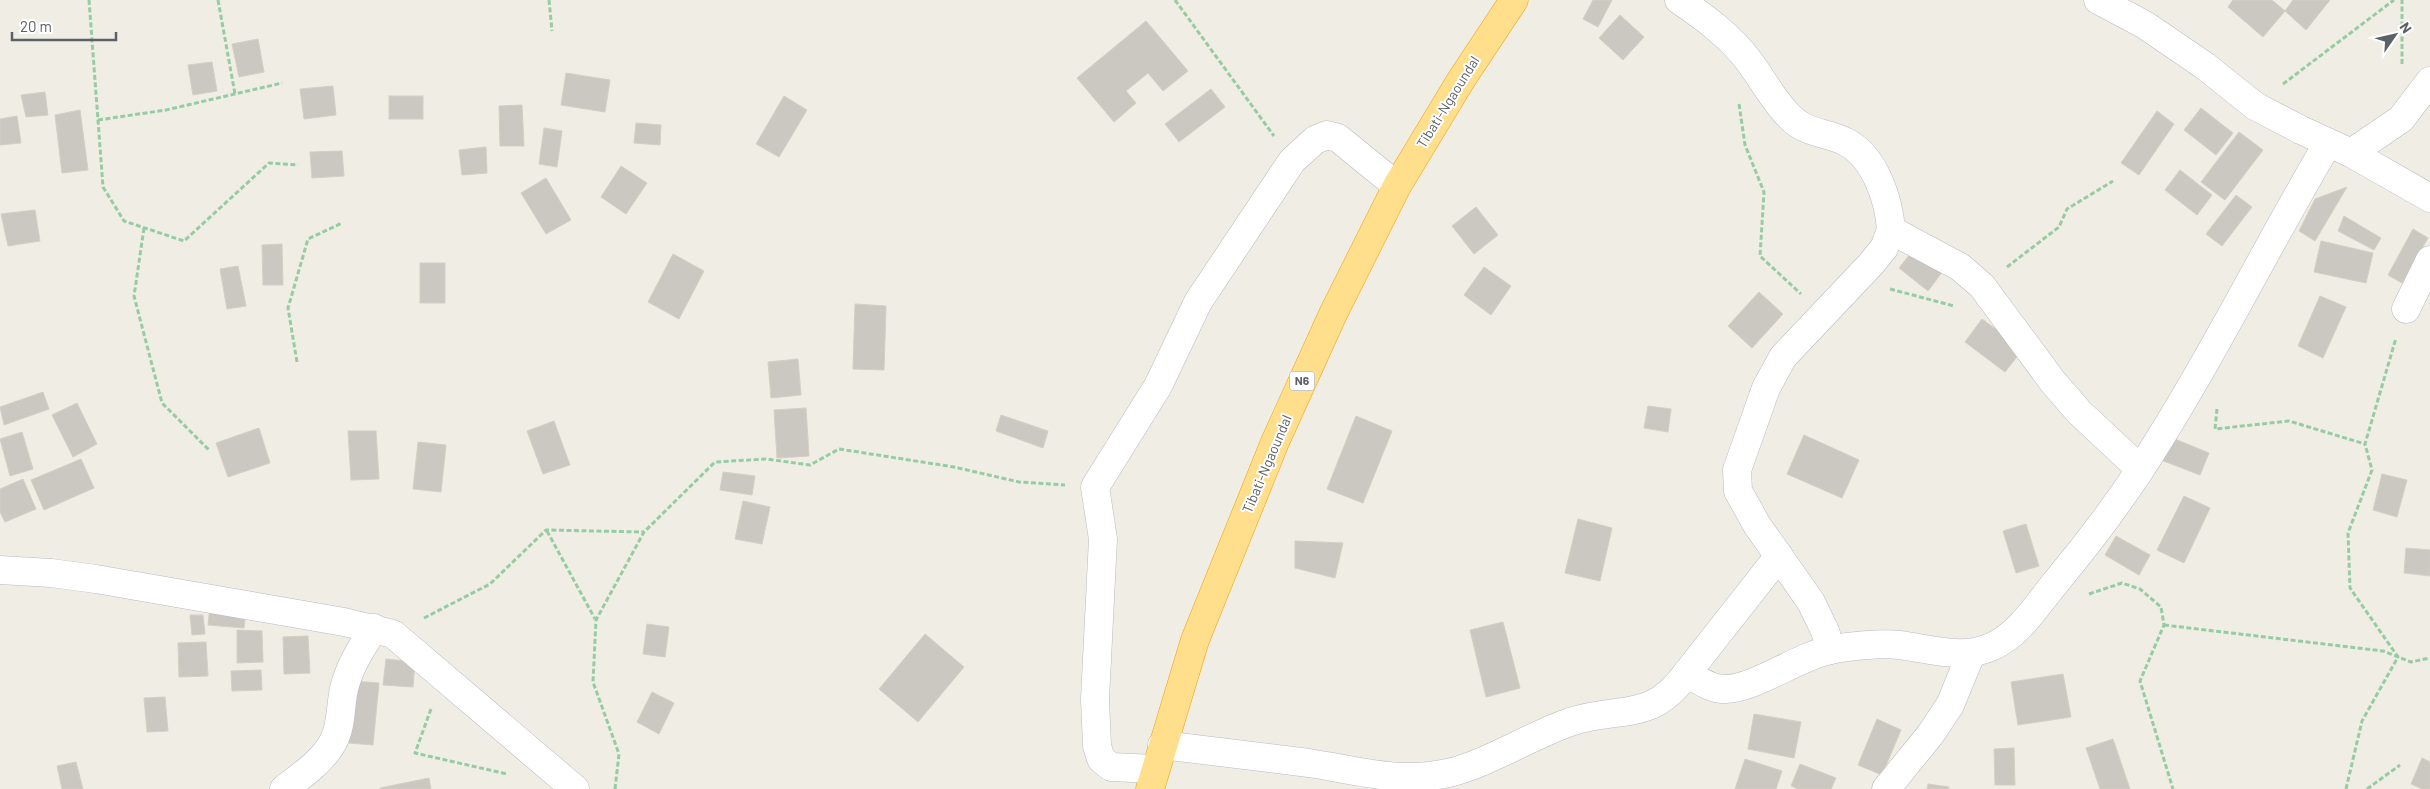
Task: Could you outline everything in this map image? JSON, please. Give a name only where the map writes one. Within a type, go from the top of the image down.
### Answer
[{"type":"highway","name":"Tibati-Ngaoundal","points":[[1155,768],[1195,640],[1275,442],[1333,314],[1397,186],[1461,80],[1514,0]]},
{"type":"street","points":[[1679,0],[1728,37],[1747,58],[1791,118],[1807,130],[1846,142],[1859,152],[1869,163],[1890,214],[1891,230],[1884,248],[1779,364],[1766,388],[1737,470],[1738,491],[1757,525],[1811,602],[1825,631],[1831,650]]},
{"type":"street","points":[[2098,0],[2144,25],[2205,66],[2255,106],[2340,148],[2430,198]]},
{"type":"street","points":[[1688,673],[1708,685],[1724,690],[1745,684],[1804,658],[1831,650],[1898,645],[1932,652],[1971,654],[1992,646],[2007,637],[2023,623],[2096,533],[2140,469],[2225,327],[2279,226],[2340,148],[2401,119],[2430,81]]},
{"type":"street","points":[[1397,186],[1338,138],[1327,135],[1315,140],[1292,161],[1198,302],[1158,386],[1095,487],[1103,546],[1095,699],[1097,746],[1101,759],[1111,767],[1155,768],[1310,764],[1409,778],[1431,776],[1468,766],[1571,722],[1601,714],[1645,709],[1659,703],[1670,694],[1688,673],[1779,556]]},
{"type":"street","points":[[1891,230],[1960,267],[1982,286],[2053,382],[2079,412],[2140,469]]},
{"type":"street","points":[[2406,310],[2430,260]]},
{"type":"street","points":[[0,570],[51,573],[96,579],[384,631],[443,677],[575,789]]},
{"type":"street","points":[[284,789],[326,752],[334,741],[338,729],[344,690],[350,671],[384,631]]},
{"type":"street","points":[[1886,789],[1930,735],[1950,705],[1971,654]]},
{"type":"path","points":[[89,0],[103,187],[124,221],[184,241],[269,163],[298,165]]},
{"type":"path","points":[[218,0],[235,94]]},
{"type":"path","points":[[549,0],[552,31]]},
{"type":"path","points":[[1175,0],[1292,161]]},
{"type":"path","points":[[2255,106],[2394,0]]},
{"type":"path","points":[[2402,0],[2402,69]]},
{"type":"path","points":[[98,120],[166,110],[282,83]]},
{"type":"path","points":[[1737,96],[1745,145],[1764,192],[1760,256],[1823,314]]},
{"type":"path","points":[[1982,286],[2059,227],[2067,208],[2113,182]]},
{"type":"path","points":[[296,362],[288,308],[308,239],[342,223]]},
{"type":"path","points":[[144,228],[134,296],[162,403],[209,450]]},
{"type":"path","points":[[1856,281],[1956,306]]},
{"type":"path","points":[[2398,657],[2350,588],[2348,533],[2372,470],[2365,444],[2385,372],[2406,310]]},
{"type":"path","points":[[2218,401],[2215,429],[2289,421],[2365,444]]},
{"type":"path","points":[[615,789],[619,754],[593,682],[596,620],[644,532],[715,462],[766,459],[810,465],[839,449],[954,467],[1019,482],[1095,487]]},
{"type":"path","points":[[384,631],[490,584],[546,530],[644,532]]},
{"type":"path","points":[[546,530],[596,620]]},
{"type":"path","points":[[2088,595],[2122,583],[2140,589],[2160,607],[2164,625],[2140,680],[2172,789]]},
{"type":"path","points":[[2164,625],[2383,651],[2411,662],[2430,658]]},
{"type":"path","points":[[2346,789],[2362,721],[2398,657]]},
{"type":"path","points":[[443,677],[415,753],[516,776]]},
{"type":"path","points":[[2368,789],[2400,765]]},
{"type":"building","points":[[1593,0],[1612,0],[1598,27],[1583,19]]},
{"type":"building","points":[[2233,0],[2272,0],[2285,11],[2263,37],[2228,7]]},
{"type":"building","points":[[2293,0],[2330,0],[2306,30],[2285,11]]},
{"type":"building","points":[[1620,15],[1644,37],[1623,60],[1599,38]]},
{"type":"building","points":[[1146,21],[1188,71],[1163,91],[1148,73],[1126,91],[1136,103],[1114,122],[1077,78]]},
{"type":"building","points":[[258,39],[264,72],[239,77],[232,44]]},
{"type":"building","points":[[212,62],[217,91],[193,95],[188,65]]},
{"type":"building","points":[[566,73],[610,80],[605,112],[561,105]]},
{"type":"building","points":[[333,86],[336,115],[304,119],[300,89]]},
{"type":"building","points":[[1211,89],[1225,107],[1179,142],[1165,124]]},
{"type":"building","points":[[45,92],[48,115],[26,117],[21,95]]},
{"type":"building","points":[[389,96],[423,96],[423,119],[389,119]]},
{"type":"building","points":[[784,96],[807,110],[779,157],[756,144]]},
{"type":"building","points":[[522,105],[524,146],[500,146],[499,106]]},
{"type":"building","points":[[2201,108],[2233,133],[2216,155],[2184,130]]},
{"type":"building","points":[[80,110],[88,170],[62,173],[55,115]]},
{"type":"building","points":[[2157,111],[2174,124],[2139,175],[2121,163]]},
{"type":"building","points":[[17,116],[21,143],[0,145],[0,119]]},
{"type":"building","points":[[636,123],[661,125],[660,145],[634,143]]},
{"type":"building","points":[[544,128],[562,131],[557,167],[539,164]]},
{"type":"building","points":[[2239,132],[2263,150],[2225,200],[2201,182]]},
{"type":"building","points":[[486,147],[487,173],[462,175],[459,150]]},
{"type":"building","points":[[342,151],[344,176],[312,178],[310,152]]},
{"type":"building","points":[[621,166],[647,183],[626,214],[601,197]]},
{"type":"building","points":[[2180,170],[2212,195],[2197,215],[2165,190]]},
{"type":"building","points":[[546,178],[571,220],[546,234],[521,193]]},
{"type":"building","points":[[2347,187],[2315,241],[2299,231],[2315,199]]},
{"type":"building","points":[[2236,195],[2252,207],[2222,246],[2206,234]]},
{"type":"building","points":[[1476,207],[1498,235],[1474,254],[1452,226]]},
{"type":"building","points":[[35,210],[40,241],[8,246],[1,214]]},
{"type":"building","points":[[2344,216],[2381,238],[2374,250],[2338,231]]},
{"type":"building","points":[[2413,229],[2428,238],[2402,283],[2388,275]]},
{"type":"building","points":[[2321,241],[2373,253],[2366,283],[2314,272]]},
{"type":"building","points":[[282,244],[283,285],[263,285],[262,245]]},
{"type":"building","points":[[1914,249],[1943,271],[1928,291],[1899,268]]},
{"type":"building","points":[[673,254],[704,271],[679,319],[648,302]]},
{"type":"building","points":[[420,263],[445,263],[445,303],[420,303]]},
{"type":"building","points":[[238,266],[246,306],[227,309],[220,269]]},
{"type":"building","points":[[1484,267],[1511,286],[1491,315],[1464,295]]},
{"type":"building","points":[[1759,292],[1783,314],[1752,348],[1728,326]]},
{"type":"building","points":[[2320,296],[2346,307],[2323,358],[2298,346]]},
{"type":"building","points":[[855,304],[886,306],[884,370],[853,369]]},
{"type":"building","points":[[1982,319],[2023,349],[2005,372],[1965,342]]},
{"type":"building","points":[[798,359],[801,395],[771,398],[768,362]]},
{"type":"building","points":[[43,392],[49,409],[4,425],[0,407]]},
{"type":"building","points":[[77,403],[97,444],[73,457],[52,415]]},
{"type":"building","points":[[1648,406],[1671,409],[1668,432],[1644,428]]},
{"type":"building","points":[[806,408],[809,456],[777,458],[774,410]]},
{"type":"building","points":[[1001,415],[1048,431],[1043,448],[996,431]]},
{"type":"building","points":[[1356,416],[1392,431],[1363,503],[1327,489]]},
{"type":"building","points":[[554,421],[570,465],[543,474],[527,431]]},
{"type":"building","points":[[259,428],[270,463],[228,477],[216,443]]},
{"type":"building","points":[[348,431],[376,431],[379,479],[351,480]]},
{"type":"building","points":[[22,432],[33,469],[10,476],[0,439]]},
{"type":"building","points":[[1804,435],[1859,460],[1842,498],[1787,474]]},
{"type":"building","points":[[2170,437],[2209,453],[2200,475],[2161,460]]},
{"type":"building","points":[[418,442],[446,445],[441,492],[413,489]]},
{"type":"building","points":[[81,459],[94,488],[44,510],[31,480]]},
{"type":"building","points":[[723,472],[755,476],[752,495],[720,490]]},
{"type":"building","points":[[2382,474],[2407,480],[2397,517],[2373,510]]},
{"type":"building","points":[[23,479],[36,509],[5,522],[0,512],[0,489]]},
{"type":"building","points":[[2184,496],[2210,508],[2184,563],[2157,550]]},
{"type":"building","points":[[743,501],[770,507],[762,544],[735,539]]},
{"type":"building","points":[[1578,519],[1612,528],[1600,581],[1565,573]]},
{"type":"building","points":[[2026,524],[2039,566],[2016,573],[2003,531]]},
{"type":"building","points":[[2116,536],[2150,555],[2139,575],[2105,555]]},
{"type":"building","points":[[1295,541],[1343,543],[1335,578],[1295,568]]},
{"type":"building","points":[[2406,548],[2430,550],[2430,576],[2404,573]]},
{"type":"building","points":[[210,606],[246,610],[244,628],[208,625]]},
{"type":"building","points":[[190,615],[203,615],[205,634],[192,635]]},
{"type":"building","points":[[1503,622],[1520,688],[1486,697],[1470,630]]},
{"type":"building","points":[[647,624],[669,627],[665,657],[643,654]]},
{"type":"building","points":[[237,630],[262,631],[263,662],[237,663]]},
{"type":"building","points":[[925,634],[964,667],[918,722],[879,689]]},
{"type":"building","points":[[308,636],[310,673],[284,674],[283,637]]},
{"type":"building","points":[[206,642],[208,676],[179,677],[178,643]]},
{"type":"building","points":[[386,659],[415,662],[413,687],[383,685]]},
{"type":"building","points":[[261,670],[262,690],[232,691],[231,671]]},
{"type":"building","points":[[2063,674],[2071,717],[2018,725],[2011,682]]},
{"type":"building","points":[[354,681],[379,683],[373,745],[349,743]]},
{"type":"building","points":[[652,692],[674,703],[659,734],[637,722]]},
{"type":"building","points":[[165,697],[168,731],[147,732],[144,698]]},
{"type":"building","points":[[1754,714],[1801,722],[1794,758],[1748,749]]},
{"type":"building","points":[[1877,719],[1901,730],[1882,775],[1858,765]]},
{"type":"building","points":[[2113,739],[2130,789],[2100,789],[2086,748]]},
{"type":"building","points":[[2014,748],[2015,785],[1995,785],[1994,749]]},
{"type":"building","points":[[2422,758],[2430,762],[2430,789],[2422,789],[2411,784]]},
{"type":"building","points":[[1745,759],[1782,771],[1776,789],[1735,789]]},
{"type":"building","points":[[76,762],[83,789],[62,789],[57,766]]},
{"type":"building","points":[[1800,764],[1836,778],[1831,789],[1798,789],[1791,786]]},
{"type":"building","points":[[429,778],[431,789],[380,789],[380,788]]},
{"type":"building","points":[[1928,784],[1949,787],[1948,789],[1927,789]]}]
